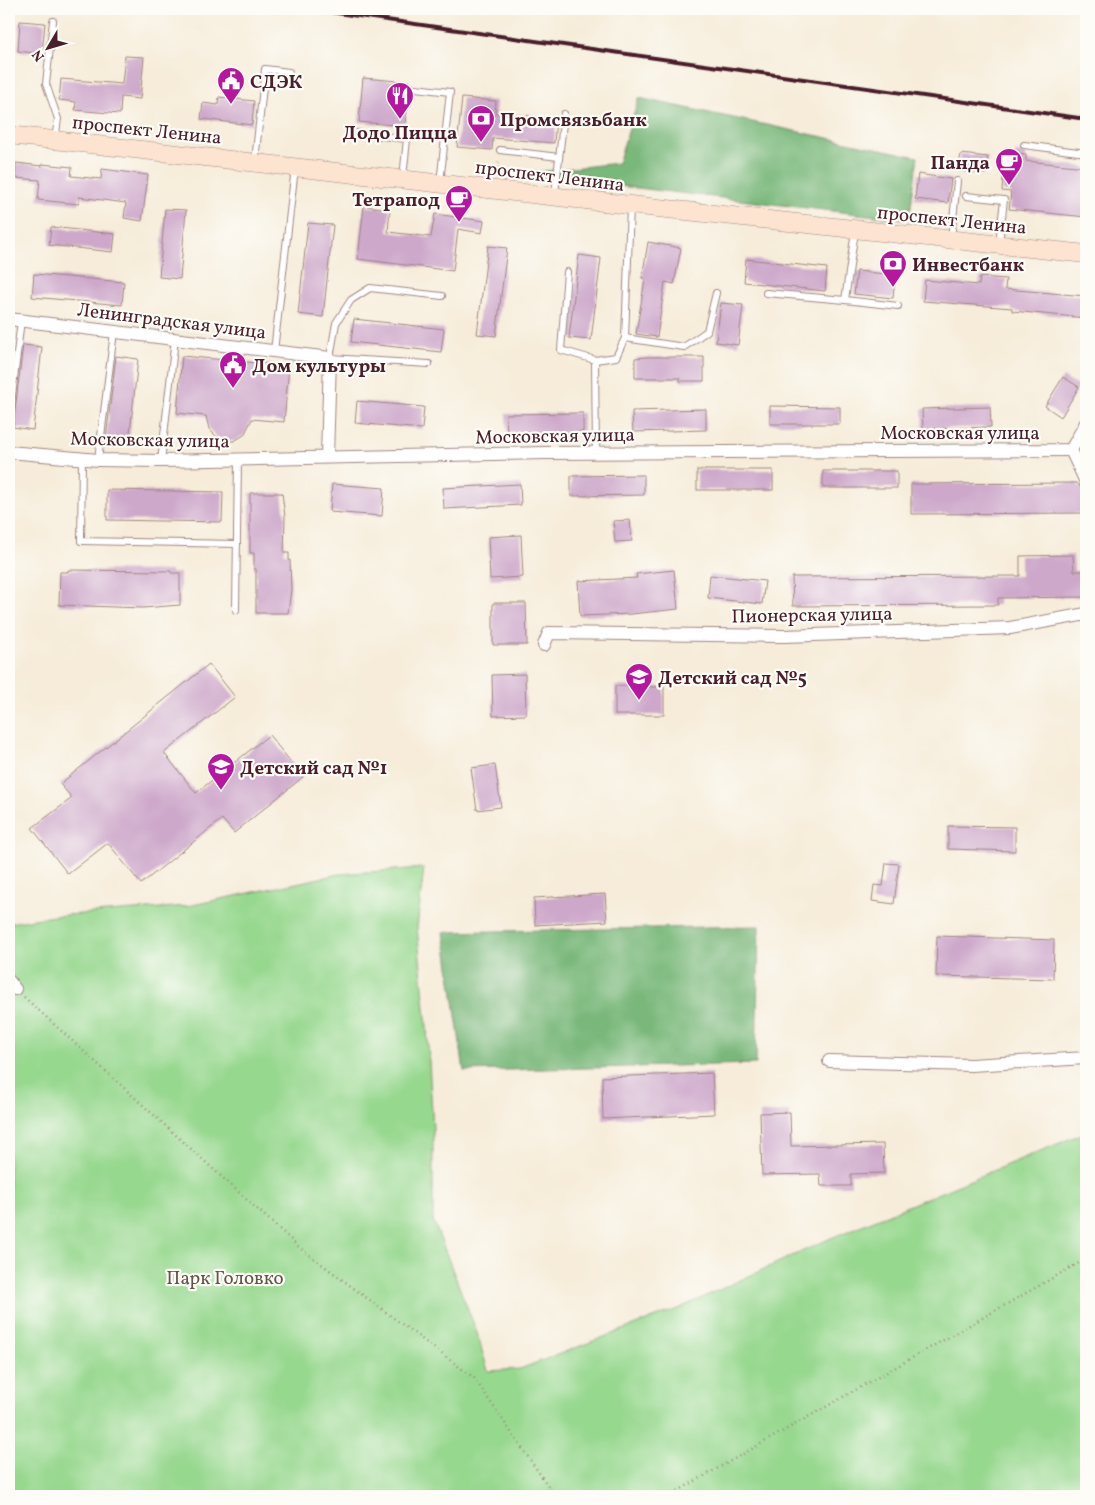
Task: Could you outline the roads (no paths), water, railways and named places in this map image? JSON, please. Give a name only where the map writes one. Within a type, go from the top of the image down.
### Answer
[{"type":"main road","name":"проспект Ленина","points":[[9,135],[855,230],[1086,254]]},
{"type":"street","name":"Ленинградская улица","points":[[15,320],[330,358]]},
{"type":"street","points":[[327,457],[330,358]]},
{"type":"street","points":[[1086,423],[1071,450],[1086,482]]},
{"type":"street","name":"Московская улица","points":[[9,452],[98,460],[161,461],[596,453],[1071,450]]},
{"type":"street","name":"Пионерская улица","points":[[544,645],[549,633],[785,636],[1010,628],[1086,614]]},
{"type":"street","points":[[829,1061],[971,1065],[1086,1058]]},
{"type":"lane","points":[[53,21],[46,84],[58,118],[56,140]]},
{"type":"lane","points":[[255,162],[265,69],[289,72]]},
{"type":"lane","points":[[415,88],[450,92],[440,183]]},
{"type":"lane","points":[[555,196],[564,114]]},
{"type":"lane","points":[[348,132],[407,139],[402,179]]},
{"type":"lane","points":[[1024,145],[1086,152]]},
{"type":"lane","points":[[500,150],[559,157]]},
{"type":"lane","points":[[274,351],[295,166]]},
{"type":"lane","points":[[951,240],[957,180]]},
{"type":"lane","points":[[966,196],[1004,200],[999,245]]},
{"type":"lane","points":[[567,272],[560,350],[595,360],[616,357],[625,338],[630,205]]},
{"type":"lane","points":[[845,300],[855,230]]},
{"type":"lane","points":[[429,364],[330,358],[336,323],[351,300],[370,288],[442,296]]},
{"type":"lane","points":[[625,338],[684,347],[707,331],[716,293]]},
{"type":"lane","points":[[766,293],[898,306]]},
{"type":"lane","points":[[9,421],[15,320]]},
{"type":"lane","points":[[98,460],[114,332]]},
{"type":"lane","points":[[161,461],[175,339]]},
{"type":"lane","points":[[595,360],[596,453]]},
{"type":"lane","points":[[82,458],[81,542],[237,544]]},
{"type":"lane","points":[[236,610],[238,459]]},
{"type":"railway","points":[[309,9],[1086,119]]},
{"type":"place","name":"СДЭК","points":[[231,105]]},
{"type":"place","name":"Додо Пицца","points":[[400,120]]},
{"type":"place","name":"Промсвязьбанк","points":[[481,143]]},
{"type":"place","name":"Панда","points":[[1009,186]]},
{"type":"place","name":"Тетрапод","points":[[459,223]]},
{"type":"place","name":"Инвестбанк","points":[[893,288]]},
{"type":"place","name":"Дом культуры","points":[[233,389]]},
{"type":"place","name":"Детский сад №5","points":[[639,701]]},
{"type":"place","name":"Детский сад №1","points":[[221,791]]},
{"type":"park label","name":"Парк Головко","points":[[225,1277]]}]
